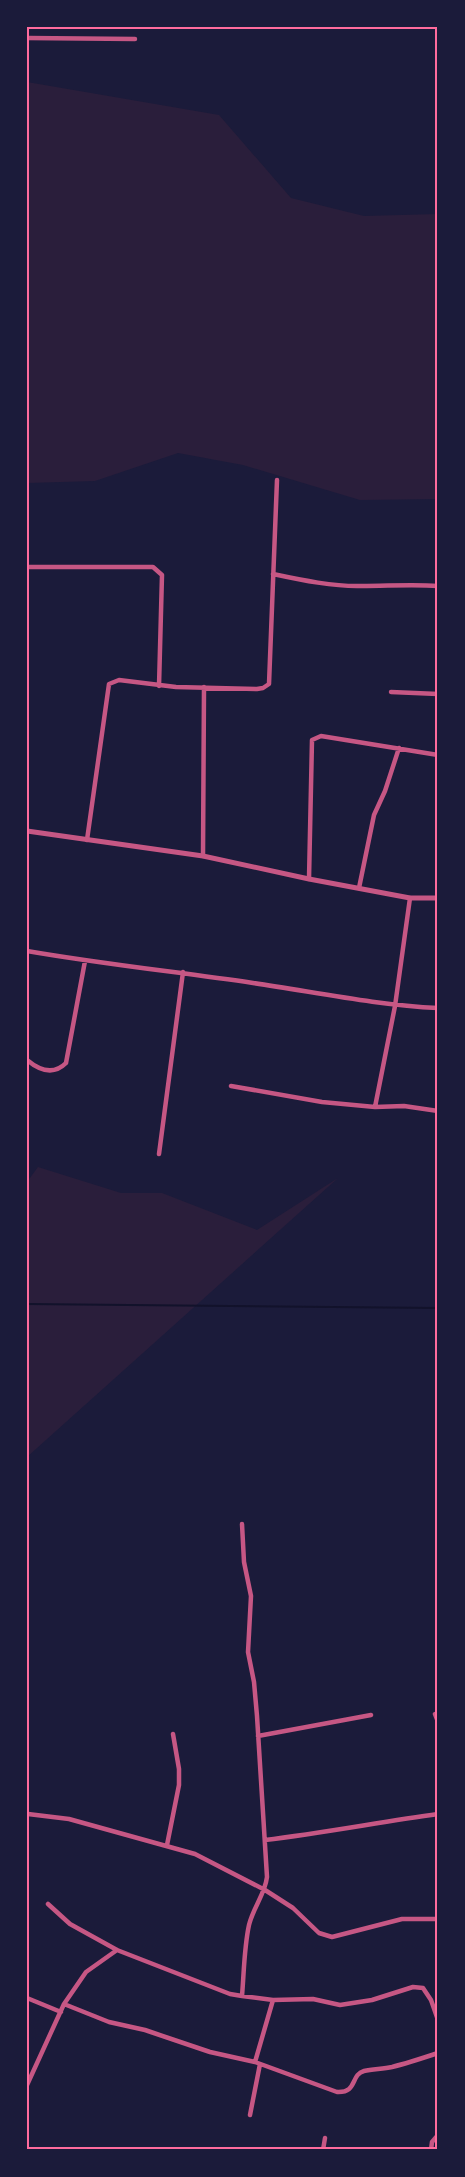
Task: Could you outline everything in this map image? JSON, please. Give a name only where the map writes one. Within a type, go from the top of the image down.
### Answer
[{"type":"street","points":[[27,38],[135,39]]},
{"type":"street","points":[[87,840],[109,684],[119,680],[159,686],[257,689],[268,684],[277,480]]},
{"type":"street","points":[[27,567],[153,567],[158,570],[162,575],[159,686]]},
{"type":"street","points":[[273,574],[314,582],[361,586],[388,584],[438,586]]},
{"type":"street","points":[[203,856],[204,687]]},
{"type":"street","points":[[391,692],[438,694]]},
{"type":"street","points":[[309,879],[312,740],[321,736],[438,755]]},
{"type":"street","points":[[359,888],[374,815],[385,791],[399,748]]},
{"type":"street","points":[[27,831],[203,856],[411,898],[438,898]]},
{"type":"street","points":[[375,1107],[395,1006],[411,898]]},
{"type":"street","points":[[27,951],[85,961],[183,972],[395,1006],[438,1008]]},
{"type":"street","points":[[27,1060],[38,1069],[49,1070],[59,1069],[66,1063],[85,961]]},
{"type":"street","points":[[159,1154],[183,972]]},
{"type":"street","points":[[231,1086],[322,1102],[375,1107],[404,1106],[438,1111]]},
{"type":"street","points":[[242,1524],[244,1562],[251,1596],[248,1652],[254,1682],[267,1877],[266,1890],[258,1901],[249,1924],[242,1996]]},
{"type":"street","points":[[435,1714],[438,1722]]},
{"type":"street","points":[[258,1736],[371,1715]]},
{"type":"street","points":[[167,1845],[178,1785],[173,1734]]},
{"type":"street","points":[[28,1814],[69,1819],[167,1845],[219,1865],[266,1890],[293,1908],[319,1933],[332,1937],[402,1919],[438,1918]]},
{"type":"street","points":[[265,1840],[328,1833],[438,1814]]},
{"type":"street","points":[[48,1904],[70,1924],[117,1950],[230,1994],[273,2000],[313,1999],[340,2005],[372,2000],[413,1987],[423,1988],[431,2000],[438,2020]]},
{"type":"street","points":[[27,2085],[64,2004],[86,1972],[117,1950]]},
{"type":"street","points":[[27,1998],[61,2012]]},
{"type":"street","points":[[250,2115],[258,2063],[273,2000]]},
{"type":"street","points":[[64,2004],[93,2017],[145,2030],[210,2052],[258,2063],[309,2083],[345,2092],[350,2089],[357,2074],[364,2071],[393,2067],[438,2053]]},
{"type":"street","points":[[432,2150],[432,2142],[438,2135]]},
{"type":"street","points":[[323,2150],[325,2138]]},
{"type":"shaded area","points":[[27,82],[219,115],[291,198],[364,216],[438,214],[438,499],[360,500],[243,465],[178,453],[95,481],[27,483]]},
{"type":"shaded area","points":[[38,1167],[121,1193],[162,1193],[257,1230],[338,1178],[27,1457],[27,1182]]},
{"type":"waterway","points":[[27,1304],[438,1308]]}]
